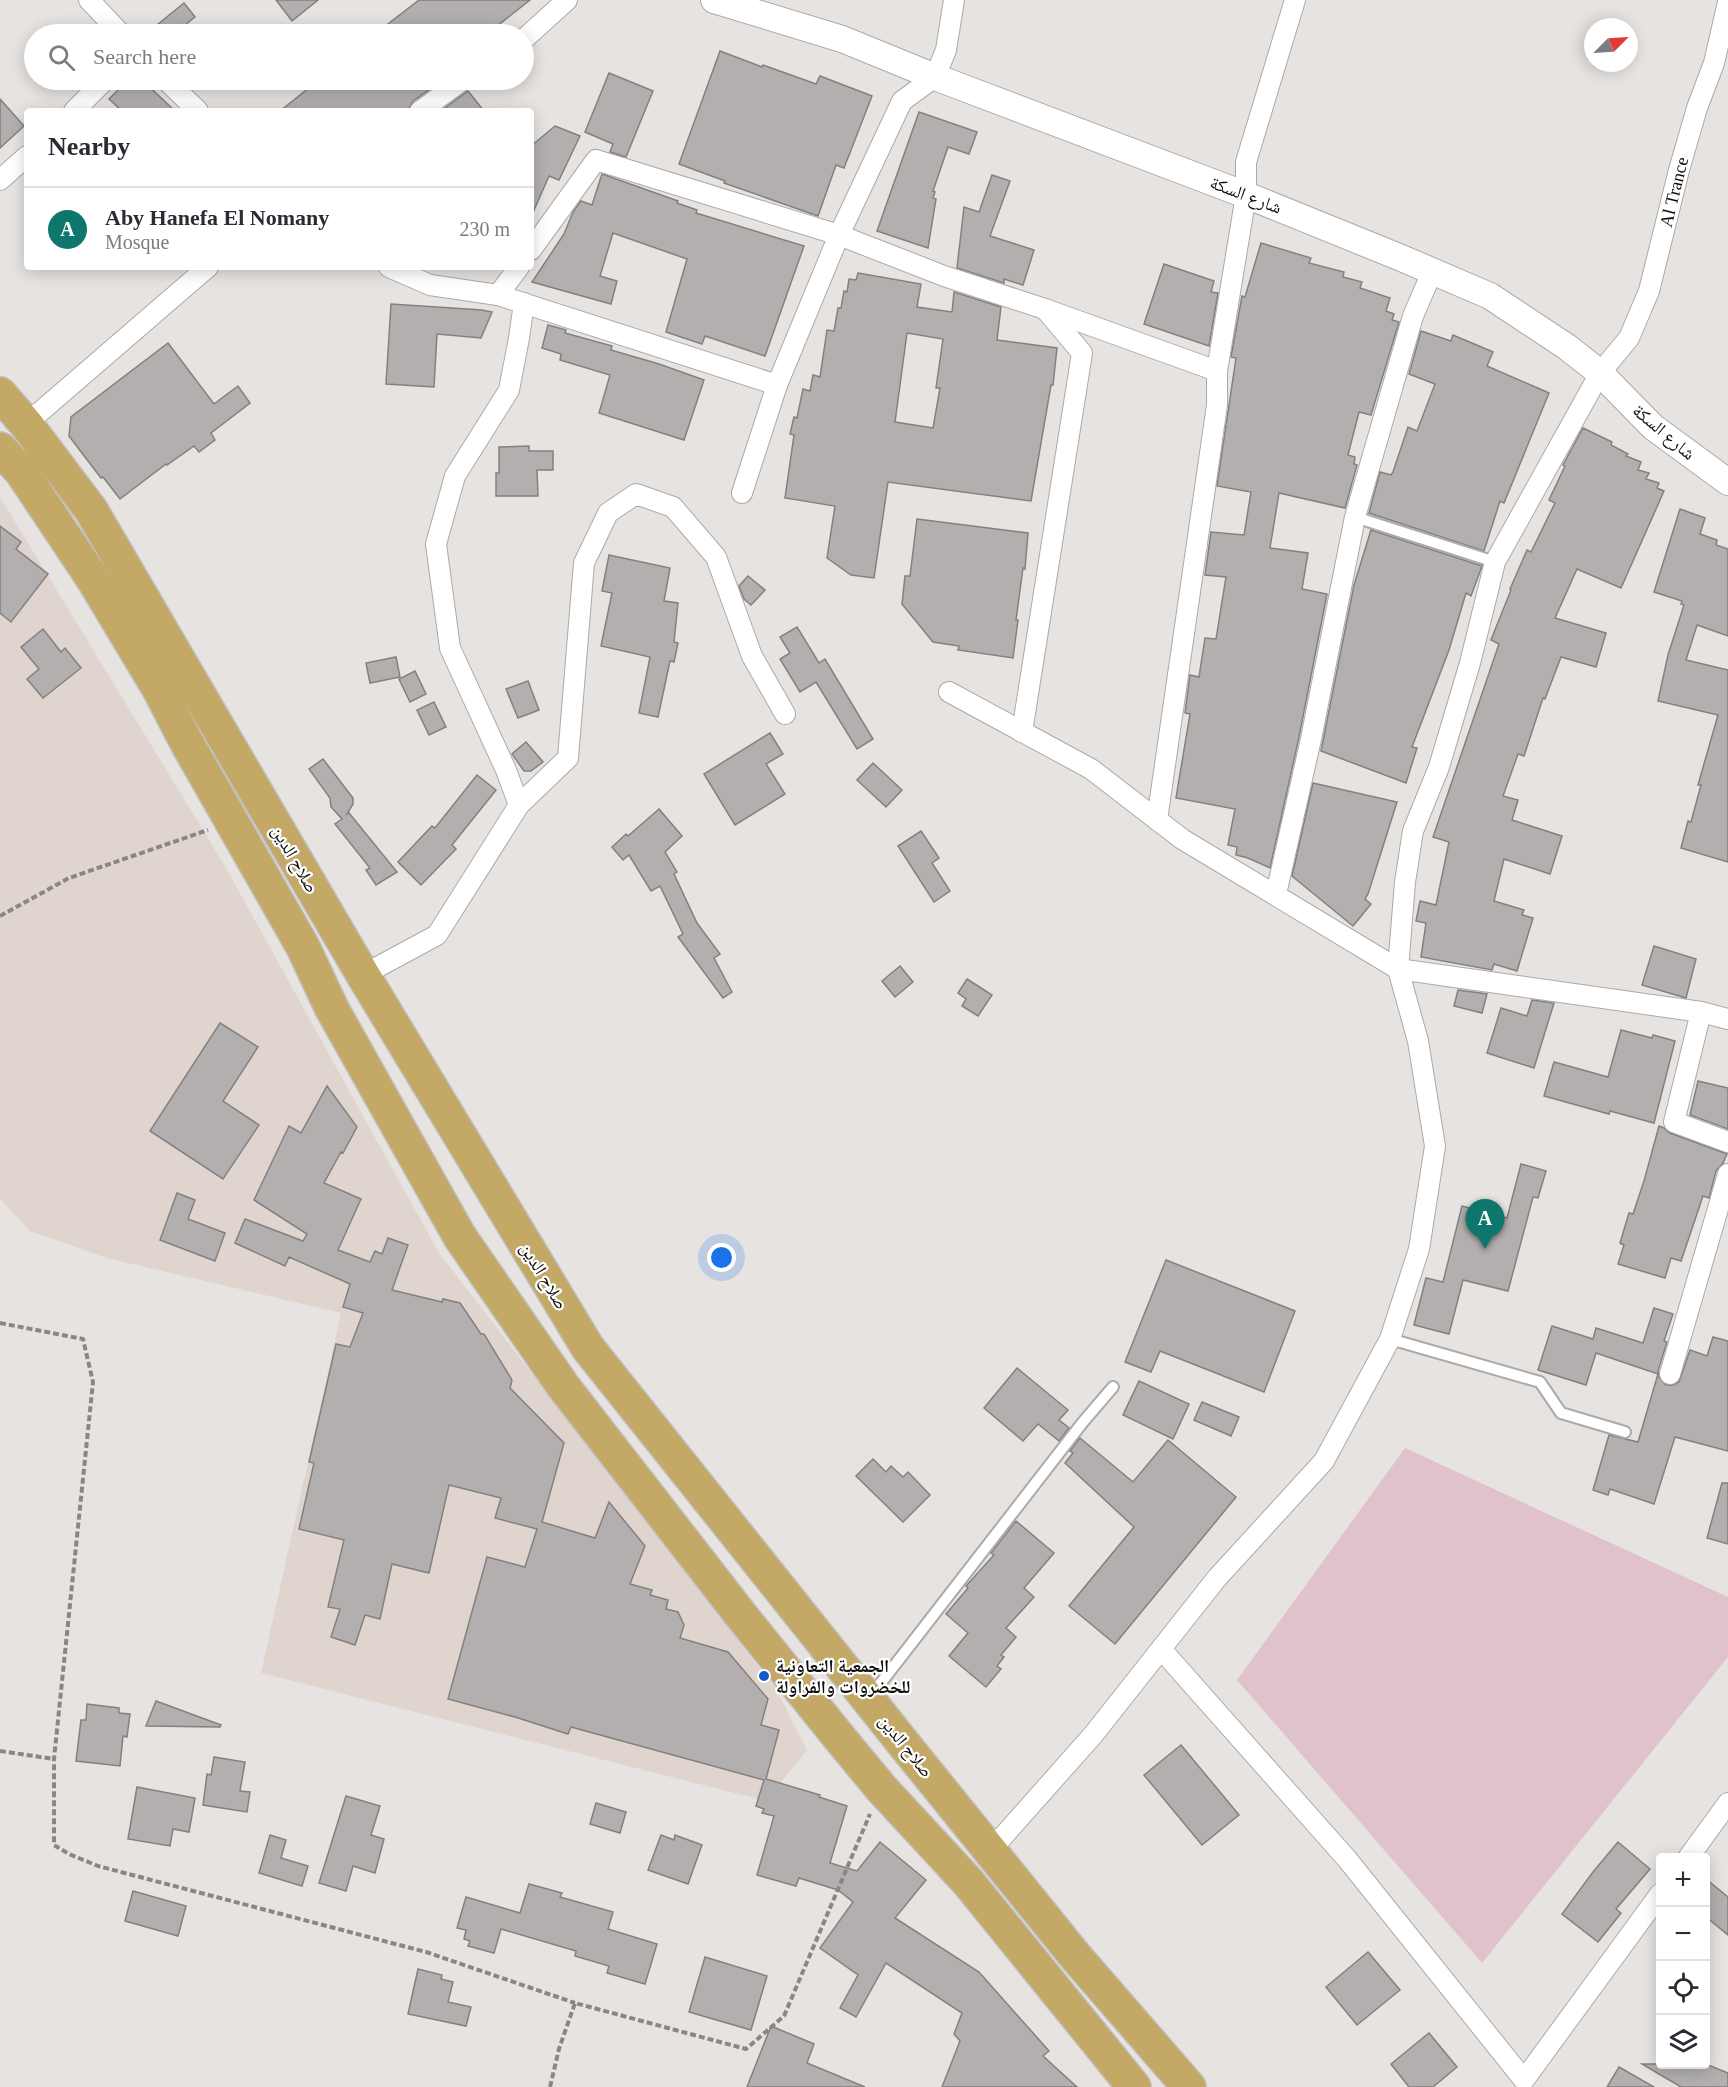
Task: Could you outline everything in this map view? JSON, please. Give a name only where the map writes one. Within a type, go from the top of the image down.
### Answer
[{"type":"highway","name":"صلاح الدين","points":[[0,394],[26,424],[91,510],[363,975],[588,1348],[1076,1957],[1189,2087]]},
{"type":"highway","name":"صلاح الدين","points":[[0,449],[21,471],[93,579],[159,689],[188,745],[303,947],[332,1010],[460,1237],[563,1386],[740,1614],[881,1788],[968,1882],[1134,2087]]},
{"type":"street","points":[[89,0],[112,24]]},
{"type":"street","points":[[534,30],[567,0]]},
{"type":"street","name":"شارع السكة","points":[[714,0],[842,39],[935,77],[1246,195],[1490,296],[1567,347],[1600,373],[1653,428],[1728,482]]},
{"type":"street","points":[[742,493],[777,384],[839,235],[902,101],[935,77],[946,50],[954,0]]},
{"type":"street","points":[[1157,820],[1217,405],[1217,371],[1246,195],[1246,162],[1295,0]]},
{"type":"street","name":"Al Trance","points":[[1398,969],[1405,882],[1413,831],[1439,767],[1470,663],[1495,562],[1600,373],[1629,338],[1649,291],[1679,170],[1697,108],[1714,63],[1728,2]]},
{"type":"street","points":[[77,108],[95,90]]},
{"type":"street","points":[[176,90],[195,108]]},
{"type":"street","points":[[424,108],[449,90]]},
{"type":"street","points":[[0,180],[24,159]]},
{"type":"street","points":[[534,246],[596,160],[839,235],[944,276],[1046,309],[1217,371]]},
{"type":"street","points":[[26,424],[205,270]]},
{"type":"street","points":[[395,270],[430,285],[498,295],[777,384]]},
{"type":"street","points":[[498,295],[517,270]]},
{"type":"street","points":[[1276,894],[1311,739],[1355,517],[1413,316],[1432,272]]},
{"type":"street","points":[[519,806],[506,770],[450,648],[436,544],[455,476],[509,390],[524,303]]},
{"type":"street","points":[[1022,732],[1082,353],[1046,309]]},
{"type":"street","points":[[363,975],[437,935],[519,806],[568,758],[584,563],[608,513],[636,494],[673,507],[716,556],[752,656],[785,714]]},
{"type":"street","points":[[949,692],[1092,769],[1182,839],[1398,969],[1701,1012],[1728,1019]]},
{"type":"street","points":[[990,1851],[1093,1736],[1217,1578],[1324,1461],[1390,1339],[1419,1249],[1435,1146],[1418,1041],[1398,969]]},
{"type":"street","points":[[1701,1012],[1674,1122],[1728,1142]]},
{"type":"street","points":[[1670,1374],[1728,1174]]},
{"type":"street","points":[[1161,1648],[1347,1859],[1527,2083],[1656,1900]]},
{"type":"street","points":[[1691,1853],[1728,1803]]},
{"type":"lane","points":[[1355,517],[1495,562]]},
{"type":"lane","points":[[1390,1339],[1540,1382],[1561,1413],[1625,1432]]},
{"type":"lane","points":[[868,1700],[1075,1431],[1113,1387]]},
{"type":"path","points":[[0,916],[69,878],[231,822]]},
{"type":"path","points":[[0,1323],[84,1339],[93,1382],[54,1759],[54,1845],[69,1854],[98,1866],[426,1952],[575,2003],[746,2049],[784,2016],[881,1788]]},
{"type":"path","points":[[0,1751],[54,1759]]},
{"type":"path","points":[[549,2087],[575,2003]]},
{"type":"shaded area","points":[[0,497],[226,868],[439,1253],[777,1691],[807,1750],[766,1801],[261,1673],[341,1313],[107,1258],[30,1231],[0,1199]]},
{"type":"shaded area","points":[[1405,1448],[1728,1597],[1728,1657],[1482,1963],[1237,1680]]},
{"type":"building","points":[[276,0],[318,0],[292,21]]},
{"type":"building","points":[[419,0],[530,0],[500,24],[388,24]]},
{"type":"building","points":[[184,3],[195,17],[186,24],[158,24]]},
{"type":"building","points":[[720,51],[816,84],[820,76],[872,96],[844,168],[836,165],[818,216],[724,183],[725,181],[679,164]]},
{"type":"building","points":[[609,73],[653,91],[626,157],[610,152],[613,144],[585,132]]},
{"type":"building","points":[[118,90],[153,90],[172,108],[119,108],[109,99]]},
{"type":"building","points":[[306,90],[429,90],[413,101],[410,108],[284,108]]},
{"type":"building","points":[[468,91],[482,108],[445,108]]},
{"type":"building","points":[[0,99],[24,126],[0,148]]},
{"type":"building","points":[[919,112],[977,132],[969,154],[948,147],[933,191],[935,192],[933,198],[936,199],[928,248],[877,231]]},
{"type":"building","points":[[555,126],[580,136],[559,180],[549,176],[534,210],[534,144]]},
{"type":"building","points":[[602,174],[678,201],[677,203],[697,210],[696,213],[804,246],[765,356],[705,336],[702,344],[666,332],[687,259],[613,233],[600,276],[617,281],[611,304],[532,282],[564,234],[573,212],[581,201],[592,205]]},
{"type":"building","points":[[992,175],[1010,181],[990,236],[1034,250],[1023,285],[1004,279],[1004,283],[957,268],[964,207],[979,212]]},
{"type":"building","points":[[1261,243],[1311,258],[1309,263],[1344,272],[1343,277],[1362,282],[1360,288],[1390,298],[1386,311],[1394,314],[1392,320],[1399,322],[1371,415],[1359,412],[1348,455],[1355,457],[1354,464],[1357,465],[1345,508],[1279,493],[1270,548],[1308,553],[1302,589],[1327,594],[1270,868],[1236,855],[1237,847],[1228,845],[1235,809],[1176,798],[1190,714],[1185,713],[1190,675],[1199,677],[1205,638],[1216,639],[1226,577],[1205,575],[1211,532],[1244,535],[1251,492],[1217,486],[1236,358],[1231,357],[1242,296],[1245,297]]},
{"type":"building","points":[[1164,264],[1214,281],[1211,292],[1218,293],[1209,346],[1144,324]]},
{"type":"building","points":[[858,273],[921,284],[917,307],[952,312],[954,292],[1001,307],[997,340],[1057,348],[1053,385],[1051,385],[1031,501],[888,482],[874,578],[851,575],[827,558],[835,506],[785,498],[794,435],[790,434],[794,417],[797,418],[803,389],[810,391],[813,375],[820,377],[827,330],[834,331],[838,308],[841,308],[849,279],[856,280]],"holes":[[[907,333],[943,339],[936,388],[940,388],[933,428],[895,422]]]},
{"type":"building","points":[[391,304],[492,312],[481,338],[437,334],[434,387],[386,384]]},
{"type":"building","points":[[548,325],[566,330],[565,333],[612,346],[611,350],[704,380],[684,440],[599,413],[610,375],[560,360],[561,354],[542,348]]},
{"type":"building","points":[[1421,331],[1451,341],[1453,335],[1493,352],[1487,366],[1549,393],[1504,503],[1500,501],[1484,551],[1369,513],[1380,472],[1391,475],[1393,472],[1408,427],[1417,431],[1435,384],[1409,374]]},
{"type":"building","points":[[168,343],[214,404],[238,386],[250,403],[211,433],[215,440],[199,452],[194,446],[120,499],[69,436],[71,417]]},
{"type":"building","points":[[1583,428],[1612,442],[1611,445],[1628,454],[1626,456],[1641,462],[1638,470],[1649,473],[1646,479],[1659,483],[1657,488],[1664,491],[1621,588],[1577,569],[1555,618],[1606,633],[1596,667],[1561,657],[1545,699],[1543,698],[1524,756],[1518,754],[1503,796],[1518,800],[1512,820],[1562,836],[1550,874],[1504,859],[1494,901],[1524,910],[1522,915],[1533,918],[1517,971],[1494,964],[1492,970],[1421,957],[1426,923],[1416,921],[1420,901],[1436,905],[1449,842],[1433,837],[1499,644],[1491,640],[1527,550],[1531,552],[1555,503],[1549,500],[1565,466],[1563,465]]},
{"type":"building","points":[[529,446],[529,451],[553,451],[553,470],[537,470],[538,496],[496,496],[499,447]]},
{"type":"building","points":[[1680,509],[1705,518],[1700,534],[1717,540],[1716,545],[1728,549],[1728,636],[1697,625],[1686,660],[1728,670],[1728,862],[1681,848],[1688,821],[1691,822],[1701,785],[1698,785],[1718,715],[1658,701],[1668,655],[1684,605],[1681,604],[1682,601],[1654,592]]},
{"type":"building","points":[[917,519],[1028,533],[1013,658],[958,650],[959,646],[933,642],[902,604],[905,576],[910,576]]},
{"type":"building","points":[[0,526],[21,542],[16,549],[48,574],[11,622],[0,613]]},
{"type":"building","points":[[1371,530],[1482,566],[1471,596],[1466,593],[1449,650],[1412,747],[1417,748],[1406,783],[1321,751],[1354,585]]},
{"type":"building","points":[[609,555],[670,568],[664,601],[678,603],[674,642],[678,643],[674,662],[670,661],[658,717],[639,713],[650,657],[601,646],[612,593],[602,591]]},
{"type":"building","points":[[748,576],[765,590],[751,605],[744,599],[739,586]]},
{"type":"building","points":[[797,627],[819,663],[825,659],[873,739],[857,749],[816,682],[800,692],[780,659],[790,653],[780,637]]},
{"type":"building","points":[[43,629],[61,652],[65,648],[81,668],[43,698],[27,679],[39,669],[21,647]]},
{"type":"building","points":[[396,657],[400,677],[370,683],[366,663]]},
{"type":"building","points":[[415,671],[426,694],[410,702],[399,679]]},
{"type":"building","points":[[528,681],[539,710],[518,718],[506,689]]},
{"type":"building","points":[[434,702],[446,727],[429,735],[417,710]]},
{"type":"building","points":[[770,733],[783,754],[766,764],[785,794],[735,825],[704,774]]},
{"type":"building","points":[[526,742],[543,762],[531,771],[524,771],[512,754]]},
{"type":"building","points":[[323,759],[353,798],[353,804],[347,814],[349,813],[397,872],[376,885],[366,870],[370,868],[335,824],[342,819],[331,807],[330,798],[309,769]]},
{"type":"building","points":[[873,763],[902,790],[886,807],[857,780]]},
{"type":"building","points":[[477,775],[496,790],[452,845],[456,849],[421,885],[398,862],[432,826],[435,828]]},
{"type":"building","points":[[1313,783],[1397,802],[1365,899],[1371,904],[1353,926],[1292,876]]},
{"type":"building","points":[[659,809],[682,836],[665,852],[677,872],[674,874],[697,923],[720,954],[714,958],[732,992],[723,998],[678,937],[683,934],[660,886],[651,891],[629,855],[623,860],[612,847]]},
{"type":"building","points":[[921,831],[939,858],[932,863],[950,891],[934,902],[898,846]]},
{"type":"building","points":[[1654,946],[1696,959],[1686,998],[1642,985]]},
{"type":"building","points":[[900,966],[913,982],[895,997],[882,981]]},
{"type":"building","points":[[967,979],[992,995],[978,1016],[962,1006],[966,999],[958,993]]},
{"type":"building","points":[[1458,990],[1487,994],[1482,1013],[1454,1006]]},
{"type":"building","points":[[1532,1000],[1554,1003],[1534,1068],[1487,1053],[1501,1008],[1527,1016]]},
{"type":"building","points":[[220,1023],[258,1047],[223,1101],[259,1125],[223,1179],[150,1131]]},
{"type":"building","points":[[1621,1030],[1675,1041],[1654,1123],[1610,1111],[1609,1114],[1544,1096],[1554,1062],[1608,1077]]},
{"type":"building","points":[[1698,1081],[1728,1088],[1728,1129],[1690,1115]]},
{"type":"building","points":[[327,1086],[357,1127],[324,1183],[361,1199],[338,1250],[370,1262],[375,1251],[382,1254],[388,1238],[408,1245],[392,1290],[442,1302],[443,1299],[460,1303],[481,1334],[484,1334],[512,1380],[510,1388],[564,1443],[542,1522],[595,1538],[609,1502],[645,1546],[630,1584],[652,1590],[650,1595],[668,1600],[666,1609],[678,1612],[684,1625],[680,1638],[728,1652],[768,1699],[761,1725],[779,1730],[766,1779],[820,1795],[819,1797],[847,1806],[830,1863],[857,1871],[880,1842],[926,1880],[895,1918],[979,1972],[1049,2051],[1043,2056],[1077,2087],[942,2087],[960,2041],[954,2034],[962,2013],[886,1963],[856,2017],[840,2008],[858,1975],[820,1948],[853,1902],[838,1890],[799,1878],[796,1886],[757,1875],[774,1816],[762,1813],[764,1809],[756,1806],[764,1780],[571,1727],[568,1734],[448,1699],[487,1557],[525,1567],[537,1529],[495,1518],[501,1498],[449,1485],[429,1573],[392,1564],[380,1619],[365,1615],[355,1645],[331,1637],[340,1609],[328,1607],[344,1540],[299,1529],[314,1463],[309,1462],[336,1344],[350,1347],[363,1313],[343,1307],[350,1284],[289,1257],[285,1266],[235,1243],[245,1219],[303,1241],[307,1234],[254,1200],[289,1126],[301,1133]]},
{"type":"building","points":[[1659,1126],[1670,1133],[1727,1154],[1716,1171],[1709,1198],[1703,1196],[1681,1261],[1671,1258],[1665,1278],[1618,1264],[1624,1245],[1620,1243],[1629,1213],[1633,1214],[1644,1181]]},
{"type":"building","points":[[1521,1164],[1546,1171],[1538,1198],[1533,1197],[1508,1291],[1463,1280],[1449,1334],[1414,1325],[1426,1278],[1443,1282],[1462,1206],[1507,1218]]},
{"type":"building","points":[[177,1193],[195,1200],[188,1219],[225,1233],[215,1261],[160,1240]]},
{"type":"building","points":[[1166,1260],[1295,1311],[1264,1392],[1160,1351],[1151,1372],[1125,1362]]},
{"type":"building","points":[[1654,1308],[1673,1314],[1664,1341],[1667,1342],[1658,1371],[1659,1377],[1666,1385],[1679,1382],[1690,1350],[1707,1356],[1713,1337],[1728,1341],[1728,1451],[1675,1437],[1654,1504],[1610,1489],[1608,1495],[1593,1490],[1609,1435],[1638,1442],[1658,1374],[1596,1353],[1586,1385],[1538,1370],[1552,1326],[1593,1339],[1596,1328],[1643,1343]]},
{"type":"building","points":[[1017,1368],[1068,1410],[1059,1420],[1069,1428],[1059,1441],[1038,1424],[1023,1441],[984,1408]]},
{"type":"building","points":[[1139,1381],[1189,1404],[1173,1439],[1123,1415]]},
{"type":"building","points":[[1202,1402],[1239,1417],[1231,1436],[1194,1420]]},
{"type":"building","points":[[1080,1438],[1133,1482],[1168,1440],[1236,1497],[1115,1644],[1069,1606],[1134,1527],[1065,1463],[1073,1453],[1070,1451]]},
{"type":"building","points":[[873,1459],[886,1472],[891,1466],[903,1477],[908,1472],[930,1495],[903,1522],[856,1476]]},
{"type":"building","points":[[1722,1483],[1728,1483],[1728,1544],[1707,1538]]},
{"type":"building","points":[[1016,1521],[1054,1553],[1024,1588],[1034,1597],[1006,1628],[1016,1637],[1001,1655],[1004,1657],[997,1666],[1001,1669],[986,1687],[949,1656],[968,1633],[946,1614],[968,1588],[966,1586],[994,1555],[991,1553]]},
{"type":"building","points":[[156,1701],[221,1725],[220,1727],[146,1726]]},
{"type":"building","points":[[87,1704],[119,1708],[119,1713],[130,1714],[127,1737],[123,1736],[120,1766],[76,1761],[81,1720],[86,1720]]},
{"type":"building","points":[[1181,1745],[1239,1815],[1202,1845],[1144,1775]]},
{"type":"building","points":[[214,1757],[245,1762],[240,1791],[250,1792],[247,1812],[203,1805],[207,1774],[211,1775]]},
{"type":"building","points":[[137,1787],[195,1798],[189,1832],[173,1829],[170,1846],[128,1839]]},
{"type":"building","points":[[346,1796],[380,1806],[371,1835],[384,1839],[375,1873],[353,1866],[346,1891],[319,1883]]},
{"type":"building","points":[[596,1803],[626,1812],[620,1833],[590,1824]]},
{"type":"building","points":[[270,1835],[286,1840],[281,1858],[308,1866],[302,1886],[259,1873]]},
{"type":"building","points":[[661,1835],[674,1840],[675,1835],[702,1845],[688,1884],[648,1870]]},
{"type":"building","points":[[1618,1842],[1650,1869],[1616,1909],[1621,1913],[1598,1942],[1562,1914]]},
{"type":"building","points":[[1710,1882],[1728,1897],[1728,1935],[1710,1920]]},
{"type":"building","points":[[529,1884],[562,1893],[560,1897],[613,1912],[608,1929],[657,1944],[645,1984],[607,1973],[609,1966],[575,1956],[576,1951],[501,1929],[494,1953],[468,1946],[470,1941],[464,1939],[466,1930],[457,1928],[466,1897],[520,1913]]},
{"type":"building","points":[[133,1891],[186,1906],[178,1936],[125,1921]]},
{"type":"building","points":[[1368,1952],[1400,1990],[1357,2025],[1326,1987]]},
{"type":"building","points":[[705,1957],[767,1976],[751,2030],[689,2012]]},
{"type":"building","points":[[418,1969],[442,1975],[441,1979],[453,1982],[448,2002],[471,2007],[466,2026],[408,2014]]},
{"type":"building","points":[[771,2026],[814,2044],[807,2063],[865,2087],[747,2087]]},
{"type":"building","points":[[1429,2033],[1457,2067],[1433,2087],[1409,2087],[1391,2064]]},
{"type":"building","points":[[1642,2064],[1656,2064],[1656,2069],[1710,2069],[1710,2066],[1728,2073],[1728,2087],[1681,2087]]},
{"type":"building","points":[[1619,2067],[1654,2087],[1607,2087]]},
{"type":"place","name":"Aby Hanefa El Nomany","points":[[1485,1249]]},
{"type":"place","name":"الجمعية التعاونية للخضروات والفراولة","points":[[764,1676]]}]
